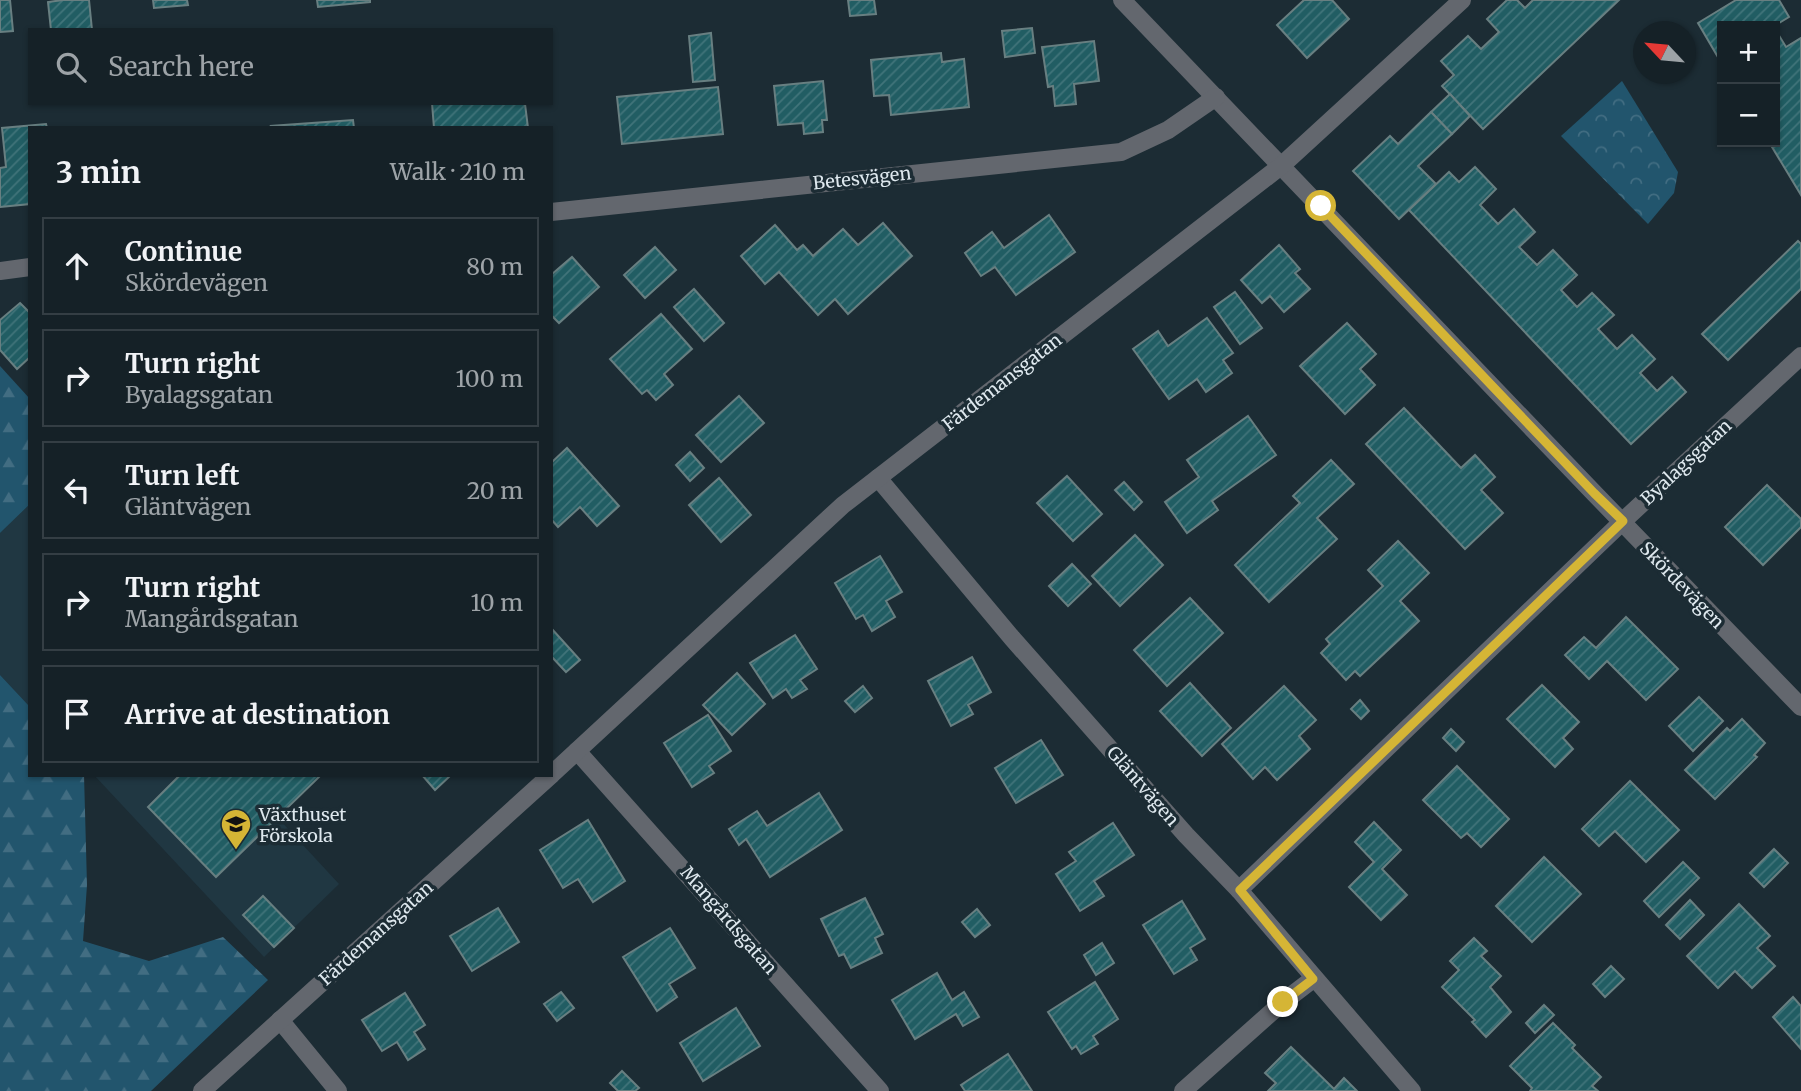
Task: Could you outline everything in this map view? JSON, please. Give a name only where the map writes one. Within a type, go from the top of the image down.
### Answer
[{"type":"street","name":"Skördevägen","points":[[1122,0],[1801,707]]},
{"type":"street","name":"Färdemansgatan","points":[[553,773],[843,505],[1281,166],[1462,0]]},
{"type":"street","name":"Betesvägen","points":[[553,212],[1121,152],[1168,130],[1216,97]]},
{"type":"street","points":[[0,271],[28,267]]},
{"type":"street","name":"Byalagsgatan","points":[[1240,890],[1623,521],[1801,356]]},
{"type":"street","name":"Gläntvägen","points":[[877,478],[1012,638],[1186,835],[1240,890],[1313,979],[1412,1091]]},
{"type":"street","name":"Mangårdsgatan","points":[[577,751],[880,1091]]},
{"type":"street","name":"Färdemansgatan","points":[[202,1091],[549,777]]},
{"type":"street","points":[[1183,1091],[1283,1002],[1313,979]]},
{"type":"street","points":[[280,1020],[338,1091]]},
{"type":"shaded area","points":[[28,506],[28,705],[0,675],[0,533]]},
{"type":"shaded area","name":"Växthuset Förskola","points":[[96,777],[319,777],[278,818],[339,884],[264,957]]},
{"type":"green space","points":[[1622,81],[1678,172],[1674,193],[1648,224],[1561,136]]},
{"type":"green space","points":[[0,366],[28,397],[28,506],[0,533]]},
{"type":"green space","points":[[0,675],[28,705],[28,777],[84,777],[87,885],[83,941],[149,961],[223,937],[268,980],[151,1091],[0,1091]]},
{"type":"building","points":[[0,0],[10,0],[13,31],[0,32]]},
{"type":"building","points":[[89,0],[92,28],[51,28],[48,2]]},
{"type":"building","points":[[153,0],[187,0],[188,5],[154,8]]},
{"type":"building","points":[[317,0],[370,0],[370,2],[318,7]]},
{"type":"building","points":[[848,0],[874,0],[876,14],[850,16]]},
{"type":"building","points":[[1304,0],[1332,0],[1349,19],[1307,58],[1277,25]]},
{"type":"building","points":[[1507,0],[1517,0],[1525,8],[1533,0],[1619,0],[1483,129],[1442,86],[1454,75],[1441,61],[1468,36],[1481,49],[1499,32],[1487,19]]},
{"type":"building","points":[[1736,0],[1779,0],[1789,17],[1780,22],[1717,21],[1717,55],[1698,23]]},
{"type":"building","points":[[1032,28],[1035,53],[1005,57],[1002,31]]},
{"type":"building","points":[[711,33],[715,80],[693,82],[689,36]]},
{"type":"building","points":[[1780,37],[1786,47],[1801,38],[1801,195],[1772,147],[1780,147]]},
{"type":"building","points":[[1094,41],[1099,81],[1074,84],[1076,104],[1055,106],[1053,86],[1048,87],[1042,47]]},
{"type":"building","points":[[941,53],[942,62],[964,59],[969,107],[891,115],[889,95],[874,96],[871,60]]},
{"type":"building","points":[[823,81],[827,120],[822,120],[823,132],[804,134],[803,123],[778,125],[774,86]]},
{"type":"building","points":[[718,87],[723,134],[622,144],[617,97]]},
{"type":"building","points":[[1450,94],[1470,116],[1452,134],[1431,112]]},
{"type":"building","points":[[432,105],[525,105],[528,126],[434,126]]},
{"type":"building","points":[[1431,112],[1452,134],[1418,166],[1436,184],[1399,219],[1353,171],[1390,136],[1398,144]]},
{"type":"building","points":[[353,120],[354,126],[271,126]]},
{"type":"building","points":[[46,124],[28,126],[28,204],[0,207],[0,168],[6,167],[2,128]]},
{"type":"building","points":[[1475,167],[1496,189],[1480,205],[1498,224],[1514,209],[1535,232],[1519,247],[1537,265],[1553,250],[1577,275],[1561,290],[1577,307],[1592,293],[1614,315],[1598,329],[1617,349],[1632,335],[1655,359],[1640,373],[1657,391],[1672,377],[1686,392],[1631,444],[1409,210],[1449,172],[1459,182]]},
{"type":"building","points":[[1049,215],[1075,252],[1016,295],[995,267],[981,276],[965,253],[992,232],[1004,248]]},
{"type":"building","points":[[883,223],[912,256],[848,314],[835,299],[818,315],[779,272],[765,284],[741,256],[775,225],[797,250],[803,245],[813,256],[843,229],[858,245]]},
{"type":"building","points":[[1798,241],[1801,244],[1801,289],[1728,360],[1702,334]]},
{"type":"building","points":[[1279,245],[1300,269],[1295,273],[1310,289],[1284,312],[1270,296],[1262,303],[1241,280]]},
{"type":"building","points":[[655,247],[676,270],[645,298],[624,275]]},
{"type":"building","points":[[572,257],[599,287],[559,323],[553,317],[553,273]]},
{"type":"building","points":[[694,289],[724,323],[704,341],[674,307]]},
{"type":"building","points":[[1235,292],[1262,328],[1240,344],[1214,307]]},
{"type":"building","points":[[20,303],[28,311],[28,359],[17,369],[0,350],[0,320]]},
{"type":"building","points":[[661,314],[692,349],[664,374],[673,385],[656,400],[647,390],[642,394],[610,359]]},
{"type":"building","points":[[1207,318],[1233,353],[1223,360],[1232,373],[1206,392],[1197,379],[1169,399],[1133,349],[1158,331],[1168,346]]},
{"type":"building","points":[[1347,323],[1376,354],[1360,369],[1375,385],[1345,414],[1300,366]]},
{"type":"building","points":[[739,396],[764,423],[721,462],[696,435]]},
{"type":"building","points":[[1404,408],[1461,468],[1475,455],[1495,477],[1481,490],[1503,513],[1465,549],[1366,444]]},
{"type":"building","points":[[1248,416],[1276,455],[1212,501],[1218,510],[1187,533],[1165,502],[1199,477],[1187,460]]},
{"type":"building","points":[[567,448],[619,506],[597,526],[580,507],[558,527],[553,521],[553,461]]},
{"type":"building","points":[[690,452],[704,468],[690,481],[676,465]]},
{"type":"building","points":[[1331,460],[1354,484],[1317,518],[1337,539],[1269,602],[1235,565],[1300,503],[1293,496]]},
{"type":"building","points":[[1067,476],[1102,514],[1073,541],[1037,503]]},
{"type":"building","points":[[719,478],[751,515],[721,542],[689,505]]},
{"type":"building","points":[[1124,482],[1142,502],[1134,510],[1115,490]]},
{"type":"building","points":[[1767,485],[1801,519],[1801,527],[1763,565],[1725,527]]},
{"type":"building","points":[[1135,535],[1163,565],[1120,606],[1092,576]]},
{"type":"building","points":[[1398,541],[1429,573],[1400,601],[1419,621],[1360,676],[1355,671],[1346,680],[1321,653],[1330,644],[1326,639],[1383,586],[1368,570]]},
{"type":"building","points":[[880,556],[902,592],[886,601],[895,617],[872,631],[863,615],[856,619],[835,583]]},
{"type":"building","points":[[1072,564],[1091,584],[1068,606],[1049,586]]},
{"type":"building","points":[[1190,598],[1223,633],[1167,686],[1134,650]]},
{"type":"building","points":[[1626,617],[1678,669],[1646,700],[1607,661],[1589,679],[1565,655],[1584,637],[1596,648]]},
{"type":"building","points":[[553,630],[580,660],[566,672],[553,658]]},
{"type":"building","points":[[795,635],[817,669],[800,680],[807,689],[792,698],[786,689],[773,698],[750,663]]},
{"type":"building","points":[[972,657],[991,692],[968,705],[973,714],[951,726],[928,681]]},
{"type":"building","points":[[737,673],[765,704],[732,735],[703,705]]},
{"type":"building","points":[[1190,683],[1231,728],[1202,756],[1160,711]]},
{"type":"building","points":[[1542,685],[1579,722],[1563,738],[1573,749],[1555,767],[1507,719]]},
{"type":"building","points":[[863,686],[872,698],[855,712],[845,701]]},
{"type":"building","points":[[1284,686],[1316,720],[1299,736],[1310,749],[1277,780],[1265,767],[1253,779],[1222,744]]},
{"type":"building","points":[[1699,697],[1723,721],[1693,751],[1669,726]]},
{"type":"building","points":[[1360,700],[1369,711],[1361,719],[1351,709]]},
{"type":"building","points":[[708,715],[731,751],[709,766],[714,773],[692,787],[664,743]]},
{"type":"building","points":[[1742,719],[1765,743],[1754,755],[1757,757],[1715,799],[1685,770],[1727,728],[1730,731]]},
{"type":"building","points":[[1451,729],[1464,742],[1456,751],[1443,738]]},
{"type":"building","points":[[1041,740],[1063,775],[1016,803],[995,768]]},
{"type":"building","points":[[1457,766],[1509,819],[1481,847],[1467,833],[1461,838],[1423,800]]},
{"type":"building","points":[[178,777],[319,777],[216,877],[148,807]]},
{"type":"building","points":[[424,777],[449,777],[435,790]]},
{"type":"building","points":[[1630,781],[1679,830],[1646,862],[1615,831],[1599,846],[1582,829]]},
{"type":"building","points":[[819,793],[842,830],[770,877],[746,839],[739,845],[729,829],[757,811],[767,826]]},
{"type":"building","points":[[588,820],[625,881],[593,902],[578,879],[563,888],[540,850]]},
{"type":"building","points":[[1374,822],[1401,850],[1382,869],[1407,895],[1381,920],[1349,887],[1374,862],[1355,842]]},
{"type":"building","points":[[1113,823],[1134,855],[1094,881],[1104,896],[1080,911],[1056,874],[1076,861],[1069,852]]},
{"type":"building","points":[[1774,849],[1788,863],[1764,887],[1750,873]]},
{"type":"building","points":[[1544,857],[1581,894],[1532,942],[1496,906]]},
{"type":"building","points":[[1683,862],[1699,878],[1659,917],[1644,901]]},
{"type":"building","points":[[263,896],[294,928],[274,947],[243,915]]},
{"type":"building","points":[[865,898],[883,934],[875,938],[882,953],[851,968],[844,954],[839,956],[821,919]]},
{"type":"building","points":[[1690,900],[1704,915],[1680,939],[1666,925]]},
{"type":"building","points":[[1182,901],[1205,939],[1190,948],[1197,960],[1174,974],[1143,925]]},
{"type":"building","points":[[1739,904],[1770,936],[1757,948],[1775,966],[1752,988],[1735,971],[1718,988],[1687,956]]},
{"type":"building","points":[[498,908],[519,942],[472,971],[450,936]]},
{"type":"building","points":[[977,909],[990,925],[975,937],[962,922]]},
{"type":"building","points":[[670,928],[695,968],[669,984],[677,997],[657,1011],[623,957]]},
{"type":"building","points":[[1474,938],[1487,951],[1481,956],[1501,976],[1490,987],[1511,1012],[1486,1037],[1472,1022],[1475,1020],[1442,987],[1459,970],[1450,961]]},
{"type":"building","points":[[1102,943],[1114,963],[1096,975],[1084,955]]},
{"type":"building","points":[[1611,966],[1624,979],[1605,997],[1593,984]]},
{"type":"building","points":[[937,973],[952,1000],[964,992],[979,1017],[963,1026],[956,1014],[915,1039],[892,1000]]},
{"type":"building","points":[[1095,982],[1118,1019],[1093,1036],[1098,1044],[1081,1054],[1076,1046],[1072,1049],[1048,1012]]},
{"type":"building","points":[[561,992],[574,1008],[557,1021],[544,1004]]},
{"type":"building","points":[[405,993],[425,1025],[414,1032],[425,1049],[408,1060],[397,1042],[382,1051],[362,1020]]},
{"type":"building","points":[[1793,997],[1801,1006],[1801,1049],[1773,1017]]},
{"type":"building","points":[[1544,1005],[1554,1015],[1535,1033],[1526,1023]]},
{"type":"building","points":[[736,1008],[760,1046],[703,1081],[680,1043]]},
{"type":"building","points":[[1553,1023],[1575,1045],[1572,1048],[1601,1077],[1592,1086],[1598,1091],[1530,1091],[1532,1088],[1510,1066]]},
{"type":"building","points":[[1291,1047],[1334,1089],[1344,1078],[1357,1091],[1268,1091],[1276,1083],[1265,1073]]},
{"type":"building","points":[[1008,1054],[1032,1091],[965,1091],[961,1085]]},
{"type":"building","points":[[622,1071],[639,1088],[635,1091],[618,1091],[610,1083]]},
{"type":"place","name":"Växthuset Förskola","points":[[236,851]]},
{"type":"route","points":[[1283,1002],[1313,979],[1240,890],[1623,521],[1321,206]]}]
